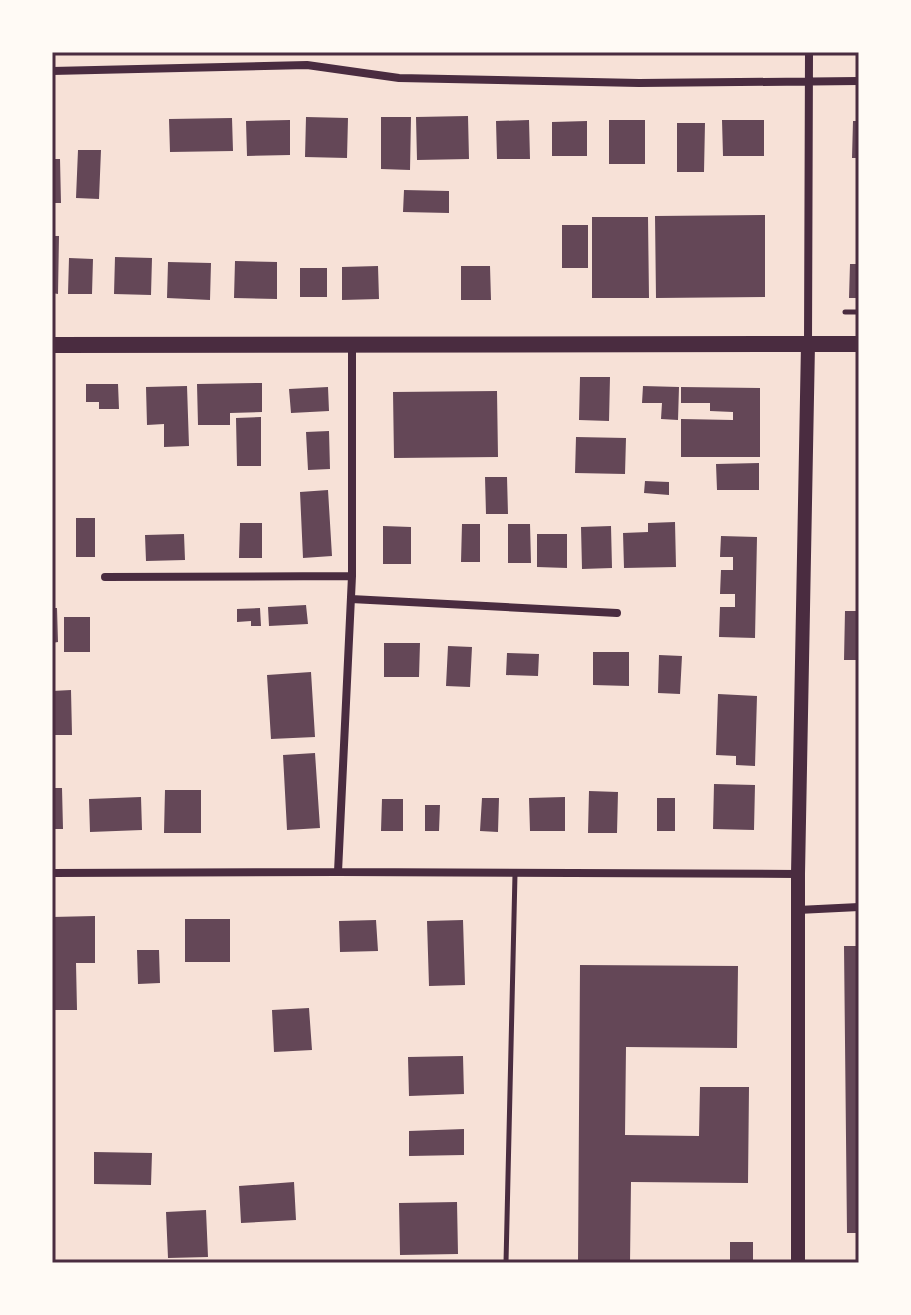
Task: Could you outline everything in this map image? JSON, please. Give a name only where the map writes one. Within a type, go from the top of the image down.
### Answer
[{"type":"main road","points":[[798,1263],[798,874],[808,344]]},
{"type":"main road","points":[[52,345],[859,344]]},
{"type":"street","points":[[808,344],[809,52]]},
{"type":"street","points":[[52,71],[307,65],[399,78],[639,83],[859,81]]},
{"type":"street","points":[[338,872],[352,576],[352,344]]},
{"type":"street","points":[[105,577],[352,576]]},
{"type":"street","points":[[351,599],[617,613]]},
{"type":"street","points":[[52,873],[798,874]]},
{"type":"street","points":[[798,910],[859,907]]},
{"type":"lane","points":[[845,312],[859,312]]},
{"type":"lane","points":[[506,1263],[515,873]]},
{"type":"building","points":[[468,116],[469,159],[417,160],[416,117]]},
{"type":"building","points":[[306,117],[348,118],[347,158],[305,157]]},
{"type":"building","points":[[381,117],[411,117],[410,170],[381,169]]},
{"type":"building","points":[[232,118],[233,151],[170,152],[169,119]]},
{"type":"building","points":[[290,120],[290,155],[247,156],[246,121]]},
{"type":"building","points":[[529,120],[530,159],[497,159],[496,121]]},
{"type":"building","points":[[609,120],[645,120],[645,164],[609,164]]},
{"type":"building","points":[[722,120],[764,120],[764,156],[723,156]]},
{"type":"building","points":[[587,121],[587,156],[552,156],[552,122]]},
{"type":"building","points":[[853,121],[859,121],[859,158],[852,158]]},
{"type":"building","points":[[677,123],[705,123],[704,172],[677,172]]},
{"type":"building","points":[[78,150],[101,150],[99,199],[76,198]]},
{"type":"building","points":[[52,159],[60,159],[61,203],[52,203]]},
{"type":"building","points":[[404,190],[449,191],[449,213],[403,212]]},
{"type":"building","points":[[765,215],[765,297],[656,298],[655,216]]},
{"type":"building","points":[[592,217],[648,217],[649,298],[592,298]]},
{"type":"building","points":[[562,225],[588,225],[588,268],[562,268]]},
{"type":"building","points":[[52,236],[59,236],[58,294],[52,293]]},
{"type":"building","points":[[115,257],[152,258],[151,295],[114,294]]},
{"type":"building","points":[[69,258],[93,259],[92,294],[68,294]]},
{"type":"building","points":[[235,261],[277,262],[277,299],[234,298]]},
{"type":"building","points":[[168,262],[211,263],[210,300],[167,298]]},
{"type":"building","points":[[850,264],[859,264],[859,298],[849,298]]},
{"type":"building","points":[[378,266],[379,299],[342,300],[342,267]]},
{"type":"building","points":[[461,266],[490,266],[491,300],[461,300]]},
{"type":"building","points":[[300,268],[327,268],[327,297],[300,297]]},
{"type":"building","points":[[580,377],[610,377],[609,421],[579,420]]},
{"type":"building","points":[[262,383],[262,412],[230,413],[230,425],[198,425],[197,384]]},
{"type":"building","points":[[86,384],[118,384],[119,409],[99,409],[99,402],[86,402]]},
{"type":"building","points":[[187,386],[189,446],[164,447],[164,424],[147,425],[146,387]]},
{"type":"building","points":[[643,386],[679,387],[678,420],[661,419],[662,403],[642,403]]},
{"type":"building","points":[[328,387],[329,411],[291,413],[289,389]]},
{"type":"building","points":[[681,387],[760,388],[760,457],[681,457],[681,419],[733,420],[733,412],[710,411],[710,403],[681,403]]},
{"type":"building","points":[[497,391],[498,457],[394,458],[393,392]]},
{"type":"building","points":[[261,417],[261,466],[237,466],[236,418]]},
{"type":"building","points":[[329,431],[330,469],[308,470],[306,432]]},
{"type":"building","points":[[576,437],[626,438],[625,474],[575,473]]},
{"type":"building","points":[[759,463],[759,490],[717,490],[716,464]]},
{"type":"building","points":[[485,477],[507,477],[508,514],[486,514]]},
{"type":"building","points":[[645,481],[669,482],[669,495],[644,493]]},
{"type":"building","points":[[328,490],[332,556],[303,558],[300,492]]},
{"type":"building","points":[[76,518],[95,518],[95,557],[76,557]]},
{"type":"building","points":[[675,522],[676,567],[624,568],[623,533],[648,532],[648,523]]},
{"type":"building","points":[[240,523],[262,523],[262,558],[239,558]]},
{"type":"building","points":[[462,524],[480,524],[480,562],[461,562]]},
{"type":"building","points":[[508,524],[530,524],[531,563],[508,563]]},
{"type":"building","points":[[383,526],[411,527],[411,564],[383,564]]},
{"type":"building","points":[[611,526],[612,568],[582,569],[581,527]]},
{"type":"building","points":[[184,534],[185,560],[146,561],[145,535]]},
{"type":"building","points":[[537,534],[567,534],[567,568],[537,567]]},
{"type":"building","points":[[721,536],[757,537],[755,638],[719,637],[720,607],[735,607],[735,594],[720,594],[721,570],[733,570],[733,557],[720,557]]},
{"type":"building","points":[[306,605],[308,624],[269,626],[268,607]]},
{"type":"building","points":[[52,608],[57,608],[58,642],[52,643]]},
{"type":"building","points":[[260,608],[261,626],[251,626],[251,621],[237,622],[237,609]]},
{"type":"building","points":[[845,611],[859,611],[859,660],[844,660]]},
{"type":"building","points":[[64,617],[90,617],[90,652],[64,652]]},
{"type":"building","points":[[384,643],[420,643],[419,677],[384,677]]},
{"type":"building","points":[[448,646],[472,647],[470,687],[446,686]]},
{"type":"building","points":[[593,652],[629,652],[629,686],[593,685]]},
{"type":"building","points":[[507,653],[539,654],[538,676],[506,675]]},
{"type":"building","points":[[659,655],[682,656],[680,694],[658,693]]},
{"type":"building","points":[[311,672],[315,737],[271,739],[267,675]]},
{"type":"building","points":[[71,690],[72,735],[52,735],[52,691]]},
{"type":"building","points":[[718,694],[757,696],[755,766],[736,765],[736,756],[716,755]]},
{"type":"building","points":[[315,753],[320,828],[287,830],[283,755]]},
{"type":"building","points":[[714,784],[755,785],[754,830],[713,829]]},
{"type":"building","points":[[52,788],[62,788],[63,829],[52,829]]},
{"type":"building","points":[[165,790],[201,790],[201,833],[164,833]]},
{"type":"building","points":[[589,791],[618,792],[617,833],[588,833]]},
{"type":"building","points":[[141,797],[142,830],[90,832],[89,799]]},
{"type":"building","points":[[565,797],[565,831],[530,831],[529,798]]},
{"type":"building","points":[[482,798],[499,798],[498,832],[480,831]]},
{"type":"building","points":[[657,798],[675,798],[675,831],[657,831]]},
{"type":"building","points":[[382,799],[403,799],[403,831],[381,831]]},
{"type":"building","points":[[425,805],[440,805],[439,831],[425,831]]},
{"type":"building","points":[[95,916],[95,963],[76,963],[77,1010],[52,1010],[52,917]]},
{"type":"building","points":[[185,919],[230,919],[230,962],[185,962]]},
{"type":"building","points":[[376,920],[378,951],[340,952],[339,921]]},
{"type":"building","points":[[463,920],[465,985],[429,986],[427,921]]},
{"type":"building","points":[[844,946],[859,946],[859,1233],[847,1233]]},
{"type":"building","points":[[137,950],[159,950],[160,983],[138,984]]},
{"type":"building","points":[[580,965],[738,966],[737,1048],[626,1047],[625,1135],[699,1136],[700,1087],[749,1087],[748,1183],[631,1182],[630,1263],[578,1263]]},
{"type":"building","points":[[309,1008],[312,1050],[274,1052],[272,1010]]},
{"type":"building","points":[[463,1056],[464,1094],[409,1096],[408,1057]]},
{"type":"building","points":[[464,1129],[464,1155],[409,1156],[409,1131]]},
{"type":"building","points":[[94,1152],[152,1153],[151,1185],[94,1184]]},
{"type":"building","points":[[294,1182],[296,1220],[241,1223],[239,1186]]},
{"type":"building","points":[[457,1202],[458,1254],[400,1255],[399,1203]]},
{"type":"building","points":[[206,1210],[208,1257],[168,1258],[166,1212]]},
{"type":"building","points":[[730,1242],[753,1242],[753,1263],[730,1263]]}]
